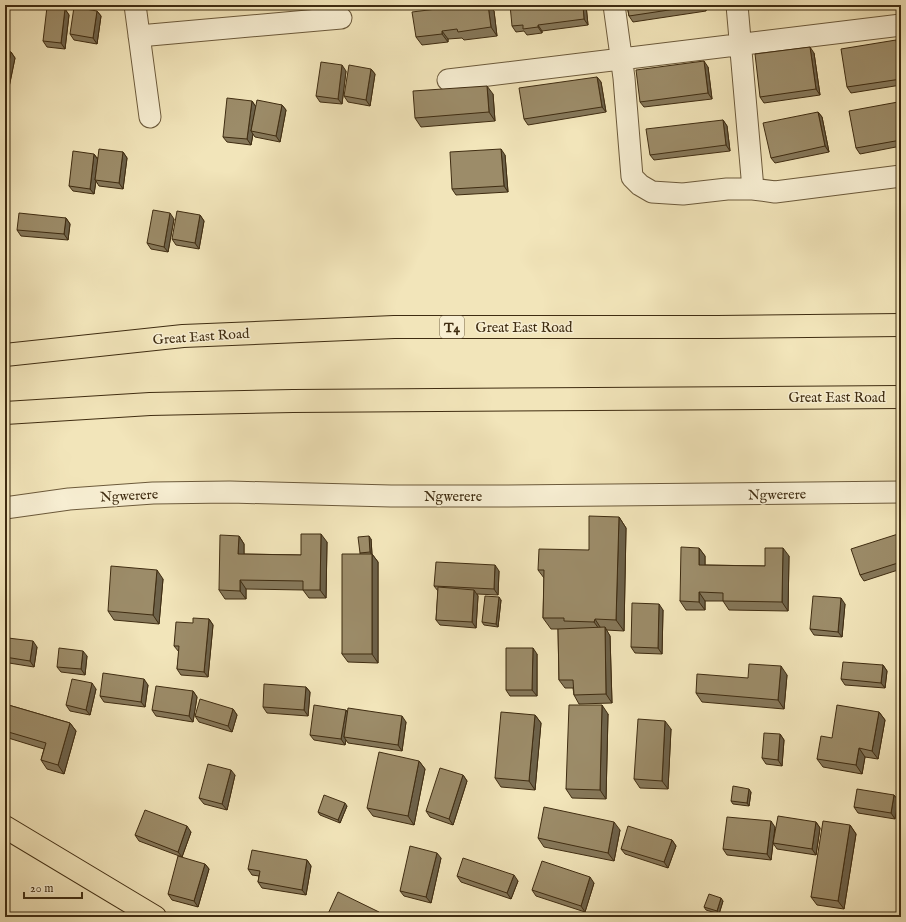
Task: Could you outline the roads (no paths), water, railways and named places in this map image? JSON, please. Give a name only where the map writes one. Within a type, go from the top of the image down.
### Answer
[{"type":"main road","name":"Great East Road","points":[[5,355],[182,336],[394,327],[717,327],[901,325]]},
{"type":"main road","name":"Great East Road","points":[[5,414],[150,404],[293,401],[901,397]]},
{"type":"main road","points":[[5,827],[155,917]]},
{"type":"street","points":[[135,5],[150,117]]},
{"type":"street","points":[[614,5],[622,60],[632,177],[640,185],[652,192],[683,194],[727,189],[753,189],[775,192],[901,176]]},
{"type":"street","points":[[737,5],[753,189]]},
{"type":"street","points":[[139,36],[341,18]]},
{"type":"street","points":[[448,80],[901,25]]},
{"type":"street","name":"Ngwerere","points":[[5,508],[69,499],[176,492],[391,496],[508,496],[901,492]]}]
